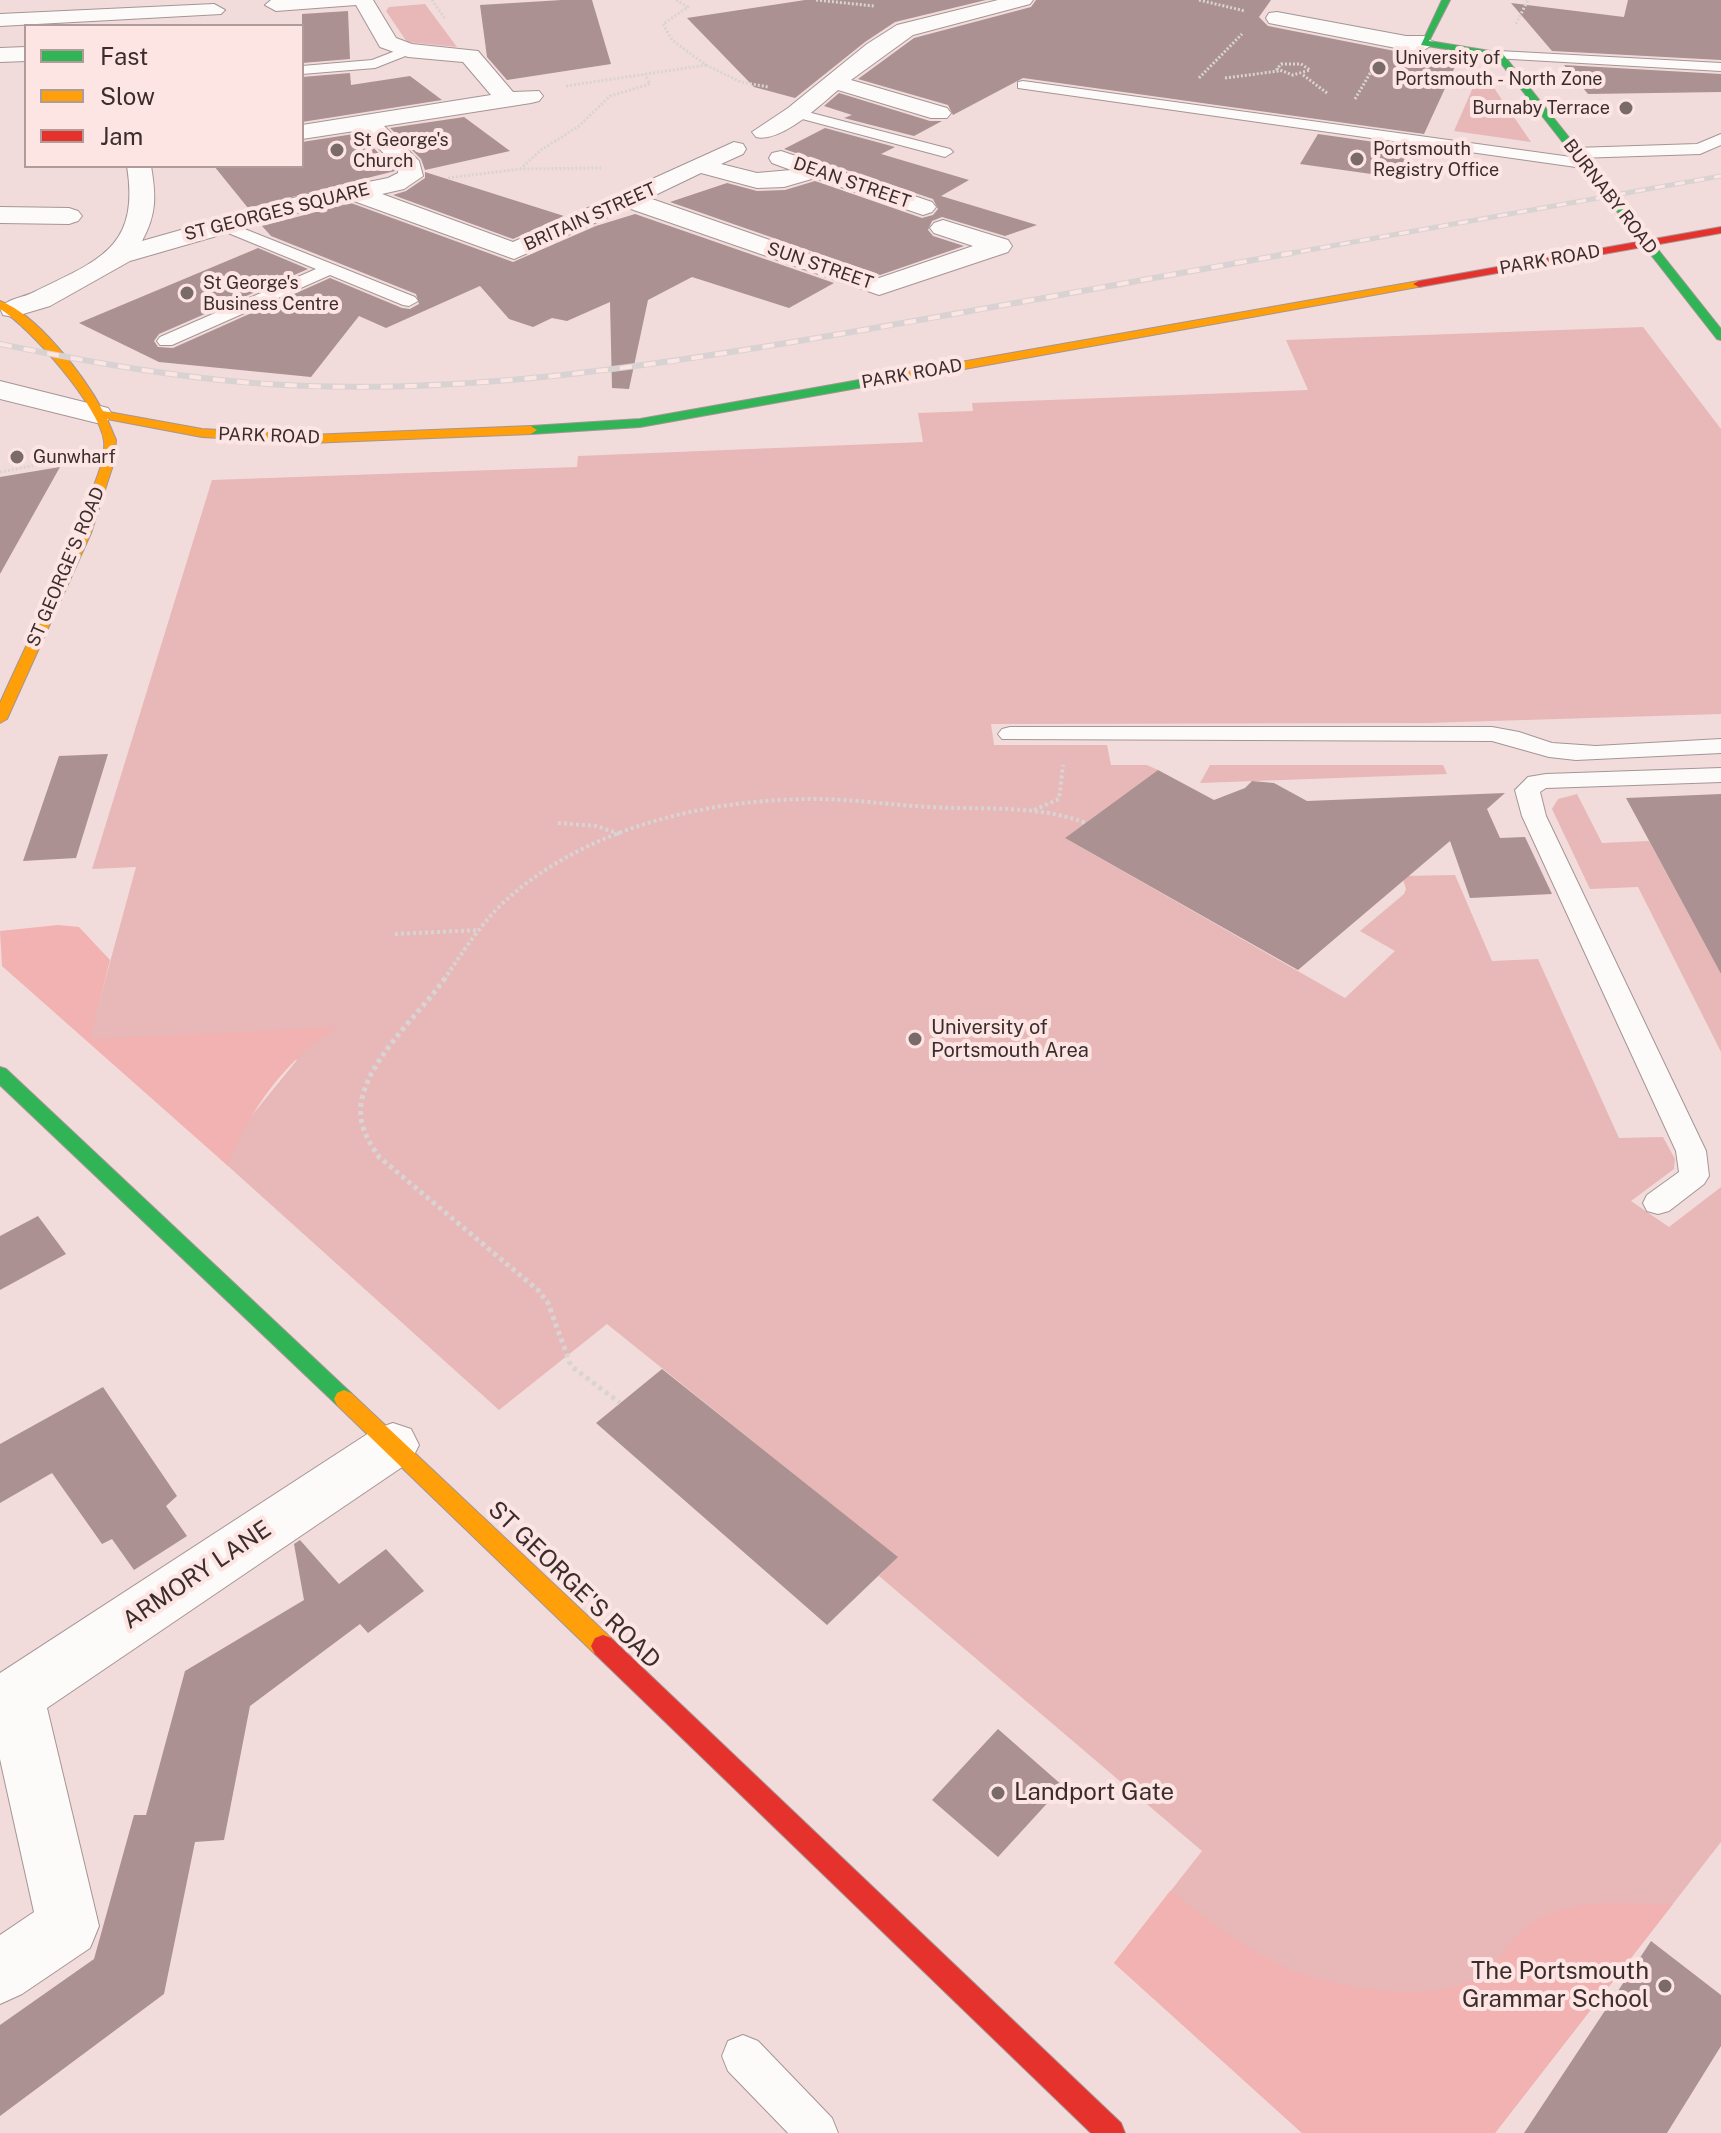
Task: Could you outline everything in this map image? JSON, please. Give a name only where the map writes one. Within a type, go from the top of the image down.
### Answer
[{"type":"street","points":[[276,5],[352,0]]},
{"type":"street","points":[[363,0],[388,42],[408,50],[470,56],[507,100]]},
{"type":"street","points":[[764,132],[796,113],[875,49],[905,30],[1023,0]]},
{"type":"street","points":[[1424,43],[1446,0]]},
{"type":"street","points":[[0,20],[63,21],[100,7],[214,10]]},
{"type":"street","points":[[964,17],[986,28]]},
{"type":"street","points":[[1277,18],[1406,43],[1499,55]]},
{"type":"street","points":[[0,55],[24,54]]},
{"type":"street","name":"BURNABY ROAD","points":[[1499,55],[1721,337]]},
{"type":"street","points":[[835,82],[939,113]]},
{"type":"street","points":[[304,132],[531,96]]},
{"type":"street","name":"ST GEORGES SQUARE","points":[[6,306],[40,300],[121,255],[222,225],[395,184],[411,176],[410,166],[367,122]]},
{"type":"street","name":"BRITAIN STREET","points":[[353,192],[514,251],[630,200],[734,149]]},
{"type":"street","name":"DEAN STREET","points":[[781,158],[923,207]]},
{"type":"street","points":[[701,165],[742,180],[787,181],[814,170]]},
{"type":"street","points":[[121,255],[140,221],[144,196],[139,168]]},
{"type":"street","name":"SUN STREET","points":[[630,200],[879,287],[999,246],[943,228]]},
{"type":"street","points":[[0,215],[69,216]]},
{"type":"street","name":"PARK ROAD","points":[[97,414],[187,432],[296,439],[439,436],[640,423],[1721,230]]},
{"type":"street","name":"ST GEORGE'S ROAD","points":[[0,719],[96,503],[111,449],[109,435],[61,360],[6,306]]},
{"type":"street","points":[[0,390],[97,414]]},
{"type":"street","name":"ST GEORGE'S ROAD","points":[[0,1074],[393,1445],[1111,2133]]},
{"type":"street","name":"ARMORY LANE","points":[[7,1699],[393,1445]]},
{"type":"street","points":[[0,1972],[68,1926],[7,1699]]},
{"type":"lane","points":[[304,70],[375,64],[408,50]]},
{"type":"lane","points":[[1499,55],[1721,67]]},
{"type":"lane","points":[[1023,85],[1579,158],[1700,149],[1721,139]]},
{"type":"lane","points":[[796,113],[945,152]]},
{"type":"lane","points":[[222,225],[409,301]]},
{"type":"lane","points":[[166,341],[330,269]]},
{"type":"lane","points":[[1010,734],[1504,735],[1530,740],[1548,749],[1575,752],[1721,746]]},
{"type":"lane","points":[[1658,1203],[1694,1176],[1691,1151],[1534,816],[1527,790],[1537,782],[1546,781],[1721,775]]},
{"type":"lane","points":[[743,2056],[817,2133]]},
{"type":"path","points":[[676,0],[688,7],[663,24],[672,40],[706,65],[741,82],[817,97]]},
{"type":"path","points":[[816,0],[873,6],[905,30]]},
{"type":"path","points":[[1199,0],[1277,18]]},
{"type":"path","points":[[1279,71],[1276,67],[1281,64],[1296,63],[1310,69],[1302,74]]},
{"type":"path","points":[[531,96],[541,90],[706,65]]},
{"type":"path","points":[[1221,79],[1279,71],[1302,74],[1331,96]]},
{"type":"path","points":[[519,169],[541,150],[579,126],[610,96],[650,84],[645,74]]},
{"type":"path","points":[[1196,82],[1207,81]]},
{"type":"path","points":[[395,184],[519,169],[584,171],[614,167]]},
{"type":"path","points":[[0,472],[68,459]]},
{"type":"path","points":[[1029,812],[1059,799],[1067,734]]},
{"type":"path","points":[[620,1403],[571,1366],[548,1303],[539,1291],[379,1157],[365,1136],[361,1106],[375,1066],[415,1019],[480,930],[505,901],[529,882],[583,850],[621,834],[701,811],[782,800],[841,799],[1062,814],[1086,823]]},
{"type":"path","points":[[558,823],[596,826],[621,834]]},
{"type":"path","points":[[395,934],[480,930]]},
{"type":"shaded area","points":[[425,4],[457,47],[407,42],[386,11],[389,7]]},
{"type":"shaded area","points":[[1481,69],[1531,142],[1454,131]]},
{"type":"shaded area","name":"University of Portsmouth Area","points":[[1643,327],[1721,429],[1721,714],[1427,723],[991,724],[994,745],[1107,745],[1111,765],[1147,765],[1158,770],[1065,838],[1345,998],[1395,951],[1360,931],[1404,894],[1406,889],[1402,876],[1455,875],[1492,961],[1538,959],[1619,1138],[1663,1137],[1675,1159],[1674,1169],[1631,1201],[1669,1227],[1721,1187],[1721,1842],[1495,2133],[1302,2133],[1114,1963],[1202,1851],[879,1576],[897,1557],[607,1324],[499,1410],[218,1157],[297,1060],[89,1039],[136,867],[92,869],[212,480],[577,467],[578,456],[923,442],[918,413],[973,411],[972,403],[1308,390],[1286,340]]},
{"type":"shaded area","points":[[1210,765],[1443,765],[1447,774],[1200,783]]},
{"type":"shaded area","points":[[1577,794],[1602,843],[1649,841],[1721,974],[1721,1052],[1638,887],[1590,889],[1552,809],[1558,799]]},
{"type":"shaded area","points":[[58,925],[79,927],[110,960],[90,1039],[337,1027],[302,1054],[271,1088],[246,1126],[228,1166],[2,966],[0,931]]},
{"type":"shaded area","points":[[1170,1891],[1276,1963],[1345,1985],[1400,1991],[1450,1988],[1479,1977],[1517,1935],[1551,1913],[1590,1904],[1673,1904],[1495,2133],[1302,2133],[1114,1963]]},
{"type":"building","points":[[592,0],[611,64],[507,80],[487,57],[480,5]]},
{"type":"building","points":[[805,0],[986,0],[895,22],[795,98],[754,87],[687,18]]},
{"type":"building","points":[[1036,0],[1271,0],[1259,17],[1268,26],[1405,53],[1459,58],[1424,134],[1023,78],[953,115],[948,105],[858,79],[914,38],[1031,7]]},
{"type":"building","points":[[1628,0],[1721,0],[1721,60],[1552,51],[1511,3],[1624,17]]},
{"type":"building","points":[[348,11],[350,59],[304,63],[302,14]]},
{"type":"building","points":[[1564,65],[1721,74],[1721,92],[1588,94]]},
{"type":"building","points":[[350,73],[351,85],[410,76],[442,100],[304,122],[304,77]]},
{"type":"building","points":[[839,93],[930,121],[942,121],[914,136],[844,118],[852,115],[824,106]]},
{"type":"building","points":[[464,117],[510,151],[425,170],[421,159],[390,128]]},
{"type":"building","points":[[825,128],[895,147],[881,154],[969,180],[941,196],[1037,225],[1005,236],[942,217],[932,221],[928,230],[933,236],[964,246],[880,275],[670,202],[727,183],[757,191],[785,190],[815,181],[922,218],[933,215],[938,209],[933,199],[784,149]]},
{"type":"building","name":"St George's Church","points":[[360,133],[395,171],[248,208],[216,168],[304,168],[304,142]]},
{"type":"building","name":"Portsmouth Registry Office","points":[[1318,134],[1417,148],[1400,178],[1300,164]]},
{"type":"building","points":[[425,172],[564,216],[513,239],[393,195],[406,191],[425,178]]},
{"type":"building","points":[[351,203],[513,262],[596,226],[635,214],[834,283],[789,308],[692,277],[648,300],[629,389],[612,388],[610,302],[567,321],[552,318],[533,327],[509,319],[480,286],[386,328],[359,316],[311,377],[159,362],[79,323],[258,248],[308,269],[159,334],[154,341],[158,347],[173,348],[330,278],[402,308],[410,309],[419,304],[416,294],[271,236],[262,226]]},
{"type":"building","points":[[60,467],[0,574],[0,477]]},
{"type":"building","points":[[108,754],[76,858],[23,861],[59,756]]},
{"type":"building","points":[[1158,770],[1214,800],[1245,788],[1252,781],[1274,783],[1307,801],[1505,793],[1487,809],[1500,838],[1525,837],[1552,894],[1470,898],[1450,841],[1298,970],[1065,838]]},
{"type":"building","points":[[1721,794],[1721,974],[1626,798]]},
{"type":"building","points":[[38,1216],[66,1254],[0,1290],[0,1236]]},
{"type":"building","points":[[662,1369],[898,1557],[827,1625],[596,1423]]},
{"type":"building","points":[[103,1387],[177,1496],[166,1506],[187,1536],[134,1570],[112,1539],[102,1544],[52,1473],[0,1503],[0,1444]]},
{"type":"building","points":[[300,1540],[339,1584],[386,1549],[424,1591],[368,1633],[360,1624],[250,1706],[224,1840],[195,1842],[164,1994],[0,2116],[0,2025],[94,1959],[134,1815],[146,1815],[185,1671],[304,1600],[294,1544]]},
{"type":"building","name":"Landport Gate","points":[[998,1729],[1063,1786],[998,1857],[932,1800]]},
{"type":"building","name":"The Portsmouth Grammar School","points":[[1651,1941],[1721,1995],[1721,2046],[1667,2133],[1524,2133]]},
{"type":"railway","points":[[1281,255],[1721,176]]},
{"type":"railway","points":[[0,344],[126,367],[253,383],[326,387],[474,383],[695,358],[1292,253]]},
{"type":"traffic: fast","points":[[1446,0],[1424,43],[1499,55],[1721,337]]},
{"type":"traffic: fast","points":[[531,430],[640,423],[876,381]]},
{"type":"traffic: fast","points":[[0,1074],[344,1399]]},
{"type":"traffic: slow","points":[[876,381],[1419,284]]},
{"type":"traffic: slow","points":[[0,304],[23,318],[69,370],[95,407],[110,440],[108,462],[84,533],[0,719]]},
{"type":"traffic: slow","points":[[97,414],[202,433],[309,439],[531,430]]},
{"type":"traffic: slow","points":[[344,1399],[603,1646]]},
{"type":"traffic: jam","points":[[1419,284],[1721,230]]},
{"type":"traffic: jam","points":[[603,1646],[1111,2133]]},
{"type":"place","name":"University of Portsmouth - North Zone","points":[[1379,68]]},
{"type":"place","name":"Burnaby Terrace","points":[[1626,108]]},
{"type":"place","name":"St George's Church","points":[[337,150]]},
{"type":"place","name":"Portsmouth Registry Office","points":[[1357,159]]},
{"type":"place","name":"St George's Business Centre","points":[[187,293]]},
{"type":"place","name":"Gunwharf","points":[[17,457]]},
{"type":"place","name":"University of Portsmouth Area","points":[[915,1039]]},
{"type":"place","name":"Landport Gate","points":[[998,1793]]},
{"type":"place","name":"The Portsmouth Grammar School","points":[[1665,1986]]}]
